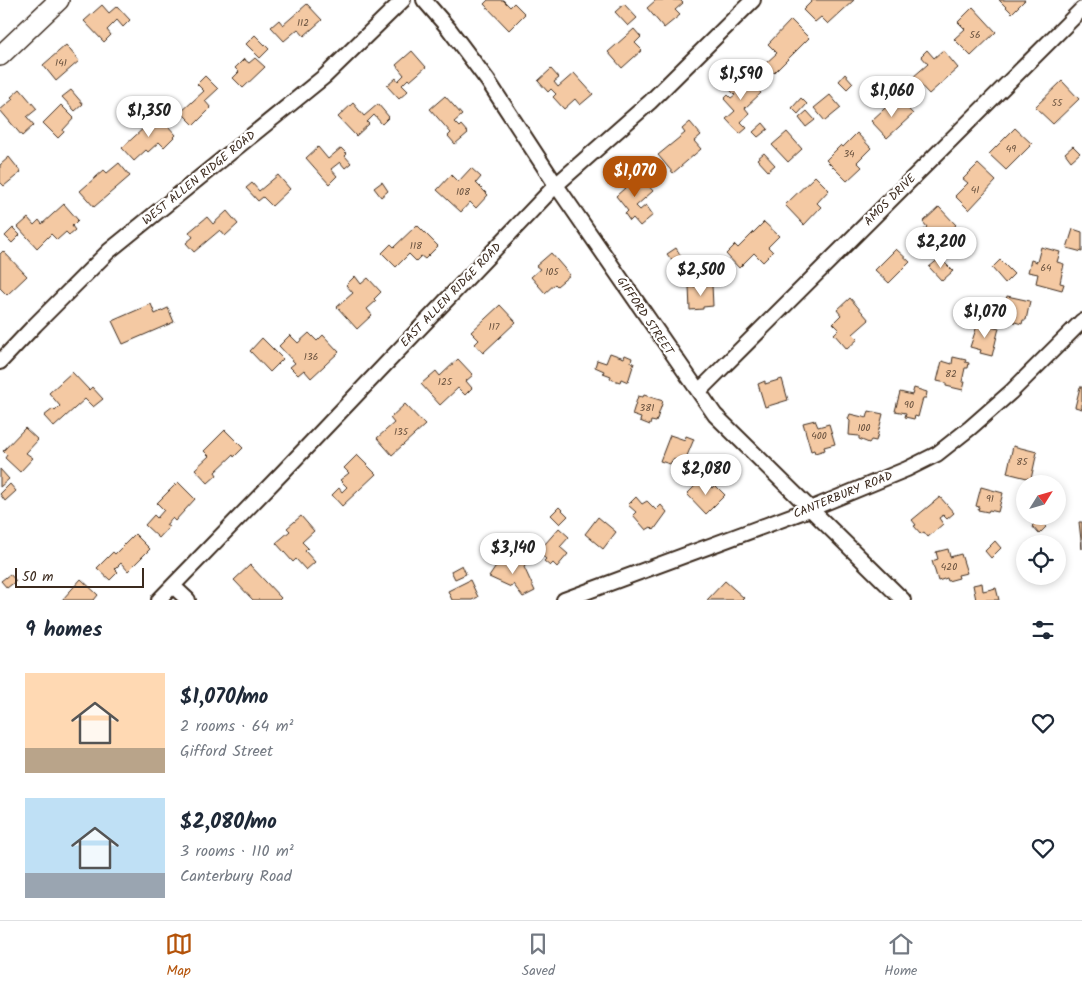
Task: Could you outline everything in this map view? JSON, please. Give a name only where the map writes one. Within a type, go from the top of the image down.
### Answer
[{"type":"main road","points":[[0,56],[59,0]]},
{"type":"street","name":"WEST ALLEN RIDGE ROAD","points":[[0,362],[109,251],[325,76],[404,0]]},
{"type":"street","name":"GIFFORD STREET","points":[[424,0],[450,30],[488,81],[556,185],[715,416],[904,600]]},
{"type":"street","name":"EAST ALLEN RIDGE ROAD","points":[[159,600],[556,185],[650,102],[753,0]]},
{"type":"street","name":"AMOS DRIVE","points":[[698,391],[1082,8]]},
{"type":"street","name":"CANTERBURY ROAD","points":[[564,600],[810,510],[907,469],[937,454],[1011,392],[1082,321]]},
{"type":"street","points":[[174,586],[188,600]]},
{"type":"building","points":[[488,0],[503,0],[510,7],[514,3],[525,14],[509,30],[484,4]]},
{"type":"building","points":[[656,0],[680,0],[683,3],[675,10],[680,15],[664,28],[647,8]]},
{"type":"building","points":[[813,0],[854,0],[828,24],[821,17],[815,22],[803,10]]},
{"type":"building","points":[[999,0],[1025,0],[1012,13]]},
{"type":"building","points":[[307,4],[322,20],[304,36],[298,29],[284,41],[271,27],[279,20],[283,25]]},
{"type":"building","points":[[624,4],[637,18],[628,26],[615,12]]},
{"type":"building","points":[[102,5],[109,13],[117,6],[130,20],[123,27],[117,20],[107,30],[111,35],[104,42],[84,21]]},
{"type":"building","points":[[973,7],[996,32],[971,56],[954,39],[965,29],[958,22]]},
{"type":"building","points":[[791,20],[809,38],[774,73],[765,64],[777,53],[768,44]]},
{"type":"building","points":[[634,29],[641,37],[635,43],[642,50],[622,68],[608,52]]},
{"type":"building","points":[[255,35],[269,49],[260,58],[246,44]]},
{"type":"building","points":[[66,45],[79,61],[56,81],[43,65]]},
{"type":"building","points":[[927,50],[934,58],[943,50],[958,68],[929,94],[913,77],[928,64],[921,56]]},
{"type":"building","points":[[412,51],[426,67],[410,81],[408,79],[402,85],[408,91],[399,99],[387,86],[396,78],[398,81],[404,75],[396,65]]},
{"type":"building","points":[[255,58],[265,67],[243,88],[233,78],[239,72],[235,68],[244,59],[249,63]]},
{"type":"building","points":[[551,69],[559,78],[554,82],[558,87],[574,73],[593,94],[580,105],[575,99],[564,109],[553,97],[556,94],[551,89],[548,92],[538,81]]},
{"type":"building","points":[[743,73],[761,93],[745,108],[749,113],[741,122],[747,128],[740,134],[726,119],[735,111],[724,99],[728,95],[731,98],[735,95],[728,88]]},
{"type":"building","points":[[845,74],[853,83],[847,89],[839,81]]},
{"type":"building","points":[[205,76],[218,89],[205,101],[211,108],[194,125],[181,112],[204,91],[197,84]]},
{"type":"building","points":[[1062,81],[1079,99],[1053,124],[1035,107]]},
{"type":"building","points":[[20,89],[37,109],[27,117],[34,125],[22,136],[0,110],[13,99],[11,97]]},
{"type":"building","points":[[71,90],[83,104],[75,111],[62,97]]},
{"type":"building","points":[[830,95],[841,108],[825,121],[814,108]]},
{"type":"building","points":[[445,96],[462,115],[454,122],[459,127],[461,125],[468,133],[455,144],[448,136],[451,133],[430,109]]},
{"type":"building","points":[[897,97],[913,114],[887,138],[871,121]]},
{"type":"building","points":[[801,98],[807,104],[798,114],[792,108]]},
{"type":"building","points":[[353,103],[364,116],[378,104],[389,117],[382,124],[374,115],[367,122],[369,124],[356,136],[338,117]]},
{"type":"building","points":[[61,105],[74,118],[58,138],[43,123]]},
{"type":"building","points":[[807,111],[815,120],[806,127],[799,118]]},
{"type":"building","points":[[158,115],[176,135],[164,147],[159,142],[134,161],[122,148]]},
{"type":"building","points":[[690,122],[701,135],[694,141],[701,149],[673,173],[658,155],[685,133],[682,129]]},
{"type":"building","points":[[763,123],[768,129],[758,137],[753,132]]},
{"type":"building","points":[[1015,128],[1032,144],[1006,170],[989,154]]},
{"type":"building","points":[[787,132],[802,149],[788,162],[772,145]]},
{"type":"building","points":[[857,133],[871,148],[857,162],[862,167],[847,181],[826,160]]},
{"type":"building","points":[[1073,146],[1080,153],[1071,161],[1065,153]]},
{"type":"building","points":[[318,147],[328,159],[341,148],[347,154],[345,156],[351,163],[345,168],[340,162],[331,169],[337,176],[329,184],[306,158]]},
{"type":"building","points":[[764,153],[775,165],[768,171],[757,159]]},
{"type":"building","points":[[9,157],[21,172],[4,186],[0,182],[0,165]]},
{"type":"building","points":[[119,163],[130,176],[94,207],[80,191],[104,170],[107,173]]},
{"type":"building","points":[[978,164],[996,181],[969,210],[955,196],[968,183],[963,179]]},
{"type":"building","points":[[471,168],[481,177],[476,183],[488,195],[476,208],[470,202],[461,212],[437,190],[451,175],[458,182]]},
{"type":"building","points":[[636,171],[653,191],[636,206],[640,210],[646,205],[653,215],[640,226],[633,218],[630,221],[625,214],[628,211],[616,196],[625,188],[621,183]]},
{"type":"building","points":[[278,175],[290,189],[272,206],[263,197],[258,201],[246,188],[252,183],[259,191]]},
{"type":"building","points":[[815,176],[829,190],[817,203],[821,207],[804,225],[785,205]]},
{"type":"building","points":[[382,182],[388,191],[381,197],[374,188]]},
{"type":"building","points":[[64,204],[78,220],[72,226],[75,230],[69,235],[66,232],[57,240],[51,234],[37,248],[18,227],[28,218],[34,225],[39,220],[42,224]]},
{"type":"building","points":[[939,207],[956,225],[928,252],[915,238],[927,227],[923,222]]},
{"type":"building","points":[[227,211],[238,224],[225,236],[220,230],[194,252],[186,243],[193,237],[189,232],[207,217],[213,224]]},
{"type":"building","points":[[764,222],[779,236],[768,247],[773,252],[763,262],[754,253],[739,268],[726,254],[735,245],[738,248]]},
{"type":"building","points":[[417,225],[438,246],[425,259],[421,256],[416,261],[409,254],[396,267],[382,253],[391,244],[394,247]]},
{"type":"building","points":[[13,228],[20,235],[12,243],[5,236]]},
{"type":"building","points":[[1073,229],[1082,232],[1082,252],[1067,248]]},
{"type":"building","points":[[1041,247],[1060,252],[1057,262],[1064,264],[1060,283],[1064,284],[1062,290],[1036,283],[1038,274],[1028,272],[1031,260],[1037,262]]},
{"type":"building","points":[[676,248],[681,256],[673,262],[667,254]]},
{"type":"building","points":[[896,249],[910,262],[889,283],[875,270]]},
{"type":"building","points":[[3,251],[27,276],[7,295],[0,288],[0,254]]},
{"type":"building","points":[[551,253],[570,275],[545,293],[531,277],[540,269],[536,266]]},
{"type":"building","points":[[940,258],[953,271],[942,281],[929,267]]},
{"type":"building","points":[[1000,260],[1014,274],[1005,283],[992,268]]},
{"type":"building","points":[[355,276],[361,284],[368,278],[381,292],[374,299],[376,301],[367,309],[372,315],[357,329],[337,307],[353,293],[346,285]]},
{"type":"building","points":[[712,285],[713,306],[690,310],[689,287]]},
{"type":"building","points":[[1007,296],[1030,301],[1026,320],[1023,320],[1022,324],[1011,321],[1012,318],[1002,315]]},
{"type":"building","points":[[850,298],[869,320],[853,334],[858,339],[847,349],[834,334],[839,329],[833,323],[841,315],[837,310]]},
{"type":"building","points":[[151,304],[155,314],[168,308],[174,322],[123,344],[112,321]]},
{"type":"building","points":[[500,305],[516,322],[483,353],[475,344],[479,340],[471,332]]},
{"type":"building","points":[[978,323],[999,328],[992,356],[980,353],[981,350],[970,347]]},
{"type":"building","points":[[309,333],[317,341],[323,335],[339,352],[311,378],[304,370],[298,375],[290,367],[295,363],[279,346],[290,335],[298,343]]},
{"type":"building","points":[[262,338],[283,359],[270,372],[250,351]]},
{"type":"building","points":[[610,353],[624,358],[625,355],[632,358],[631,362],[634,363],[628,382],[621,379],[620,382],[610,379],[611,376],[595,367],[597,360],[606,363]]},
{"type":"building","points":[[953,357],[966,360],[965,362],[969,363],[968,368],[965,368],[962,382],[965,382],[963,390],[946,386],[946,383],[937,381],[942,361],[952,364]]},
{"type":"building","points":[[458,359],[473,375],[466,381],[472,388],[465,395],[458,388],[440,405],[421,384],[436,371],[440,376]]},
{"type":"building","points":[[72,372],[89,390],[92,387],[103,399],[93,407],[85,399],[54,427],[44,416],[53,409],[55,411],[60,406],[49,393]]},
{"type":"building","points":[[782,379],[788,400],[765,407],[758,384],[765,381],[765,384]]},
{"type":"building","points":[[1080,387],[1082,387],[1082,409],[1075,407]]},
{"type":"building","points":[[914,388],[927,392],[926,398],[923,398],[918,417],[915,416],[914,419],[905,417],[906,413],[895,411],[900,392],[912,395]]},
{"type":"building","points":[[644,395],[663,401],[656,422],[651,421],[650,425],[640,421],[641,418],[632,415],[638,396],[643,397]]},
{"type":"building","points":[[405,404],[425,425],[392,455],[377,438],[394,423],[390,418]]},
{"type":"building","points":[[869,411],[883,414],[876,441],[871,440],[869,443],[859,439],[859,436],[849,435],[850,421],[848,419],[850,414],[867,418]]},
{"type":"building","points":[[815,420],[818,427],[829,424],[835,444],[824,447],[825,450],[815,453],[814,450],[811,451],[803,423]]},
{"type":"building","points":[[25,428],[38,440],[26,453],[33,458],[20,472],[5,458],[7,455],[3,451]]},
{"type":"building","points":[[225,430],[243,448],[215,472],[217,475],[208,483],[195,469],[209,456],[204,451]]},
{"type":"building","points":[[670,435],[685,440],[686,436],[694,439],[684,463],[673,459],[670,464],[660,461]]},
{"type":"building","points":[[1013,446],[1037,452],[1032,475],[1016,475],[1007,473]]},
{"type":"building","points":[[357,455],[376,474],[342,506],[332,495],[339,488],[342,492],[347,487],[340,480],[349,473],[344,468]]},
{"type":"building","points":[[0,469],[9,479],[0,487]]},
{"type":"building","points":[[703,478],[712,488],[715,485],[725,495],[706,514],[687,494]]},
{"type":"building","points":[[178,482],[195,499],[175,521],[172,518],[166,525],[169,527],[159,538],[145,525],[154,515],[157,518],[164,510],[157,503]]},
{"type":"building","points":[[10,484],[16,491],[5,501],[0,494]]},
{"type":"building","points":[[981,487],[1003,493],[998,512],[978,510],[979,507],[976,506]]},
{"type":"building","points":[[636,497],[642,504],[647,501],[656,510],[661,505],[667,512],[654,530],[651,527],[646,530],[633,515],[636,512],[628,505]]},
{"type":"building","points":[[940,497],[954,513],[947,519],[943,515],[939,518],[943,524],[928,537],[924,532],[921,534],[914,526],[916,525],[912,520]]},
{"type":"building","points":[[559,507],[568,516],[560,524],[551,515]]},
{"type":"building","points":[[301,516],[314,531],[302,542],[308,548],[305,551],[315,562],[306,570],[296,559],[293,562],[276,543],[290,531],[287,528]]},
{"type":"building","points":[[598,517],[616,532],[603,549],[585,534]]},
{"type":"building","points":[[1079,522],[1082,522],[1082,549]]},
{"type":"building","points":[[1044,525],[1046,527],[1039,534],[1032,526]]},
{"type":"building","points":[[559,528],[569,537],[560,547],[568,554],[557,567],[553,563],[550,566],[544,561],[546,559],[538,552]]},
{"type":"building","points":[[135,534],[150,549],[128,571],[121,563],[115,569],[118,572],[110,580],[97,568],[113,552],[115,554]]},
{"type":"building","points":[[995,541],[1001,548],[991,558],[985,551]]},
{"type":"building","points":[[948,549],[950,557],[961,554],[967,573],[958,575],[959,578],[948,581],[947,578],[938,581],[932,561],[938,559],[936,552]]},
{"type":"building","points":[[517,554],[526,565],[524,567],[535,591],[523,597],[513,584],[511,587],[489,577],[503,556],[511,560]]},
{"type":"building","points":[[250,565],[281,598],[279,600],[253,600],[234,580]]},
{"type":"building","points":[[462,565],[466,574],[455,579],[451,571]]},
{"type":"building","points":[[10,574],[16,581],[7,588],[1,581]]},
{"type":"building","points":[[81,579],[98,595],[94,600],[62,600]]},
{"type":"building","points":[[470,580],[478,597],[472,600],[452,600],[448,591]]},
{"type":"building","points":[[725,581],[744,598],[742,600],[707,600]]},
{"type":"building","points":[[982,583],[983,591],[996,588],[999,600],[976,600],[973,585]]}]
